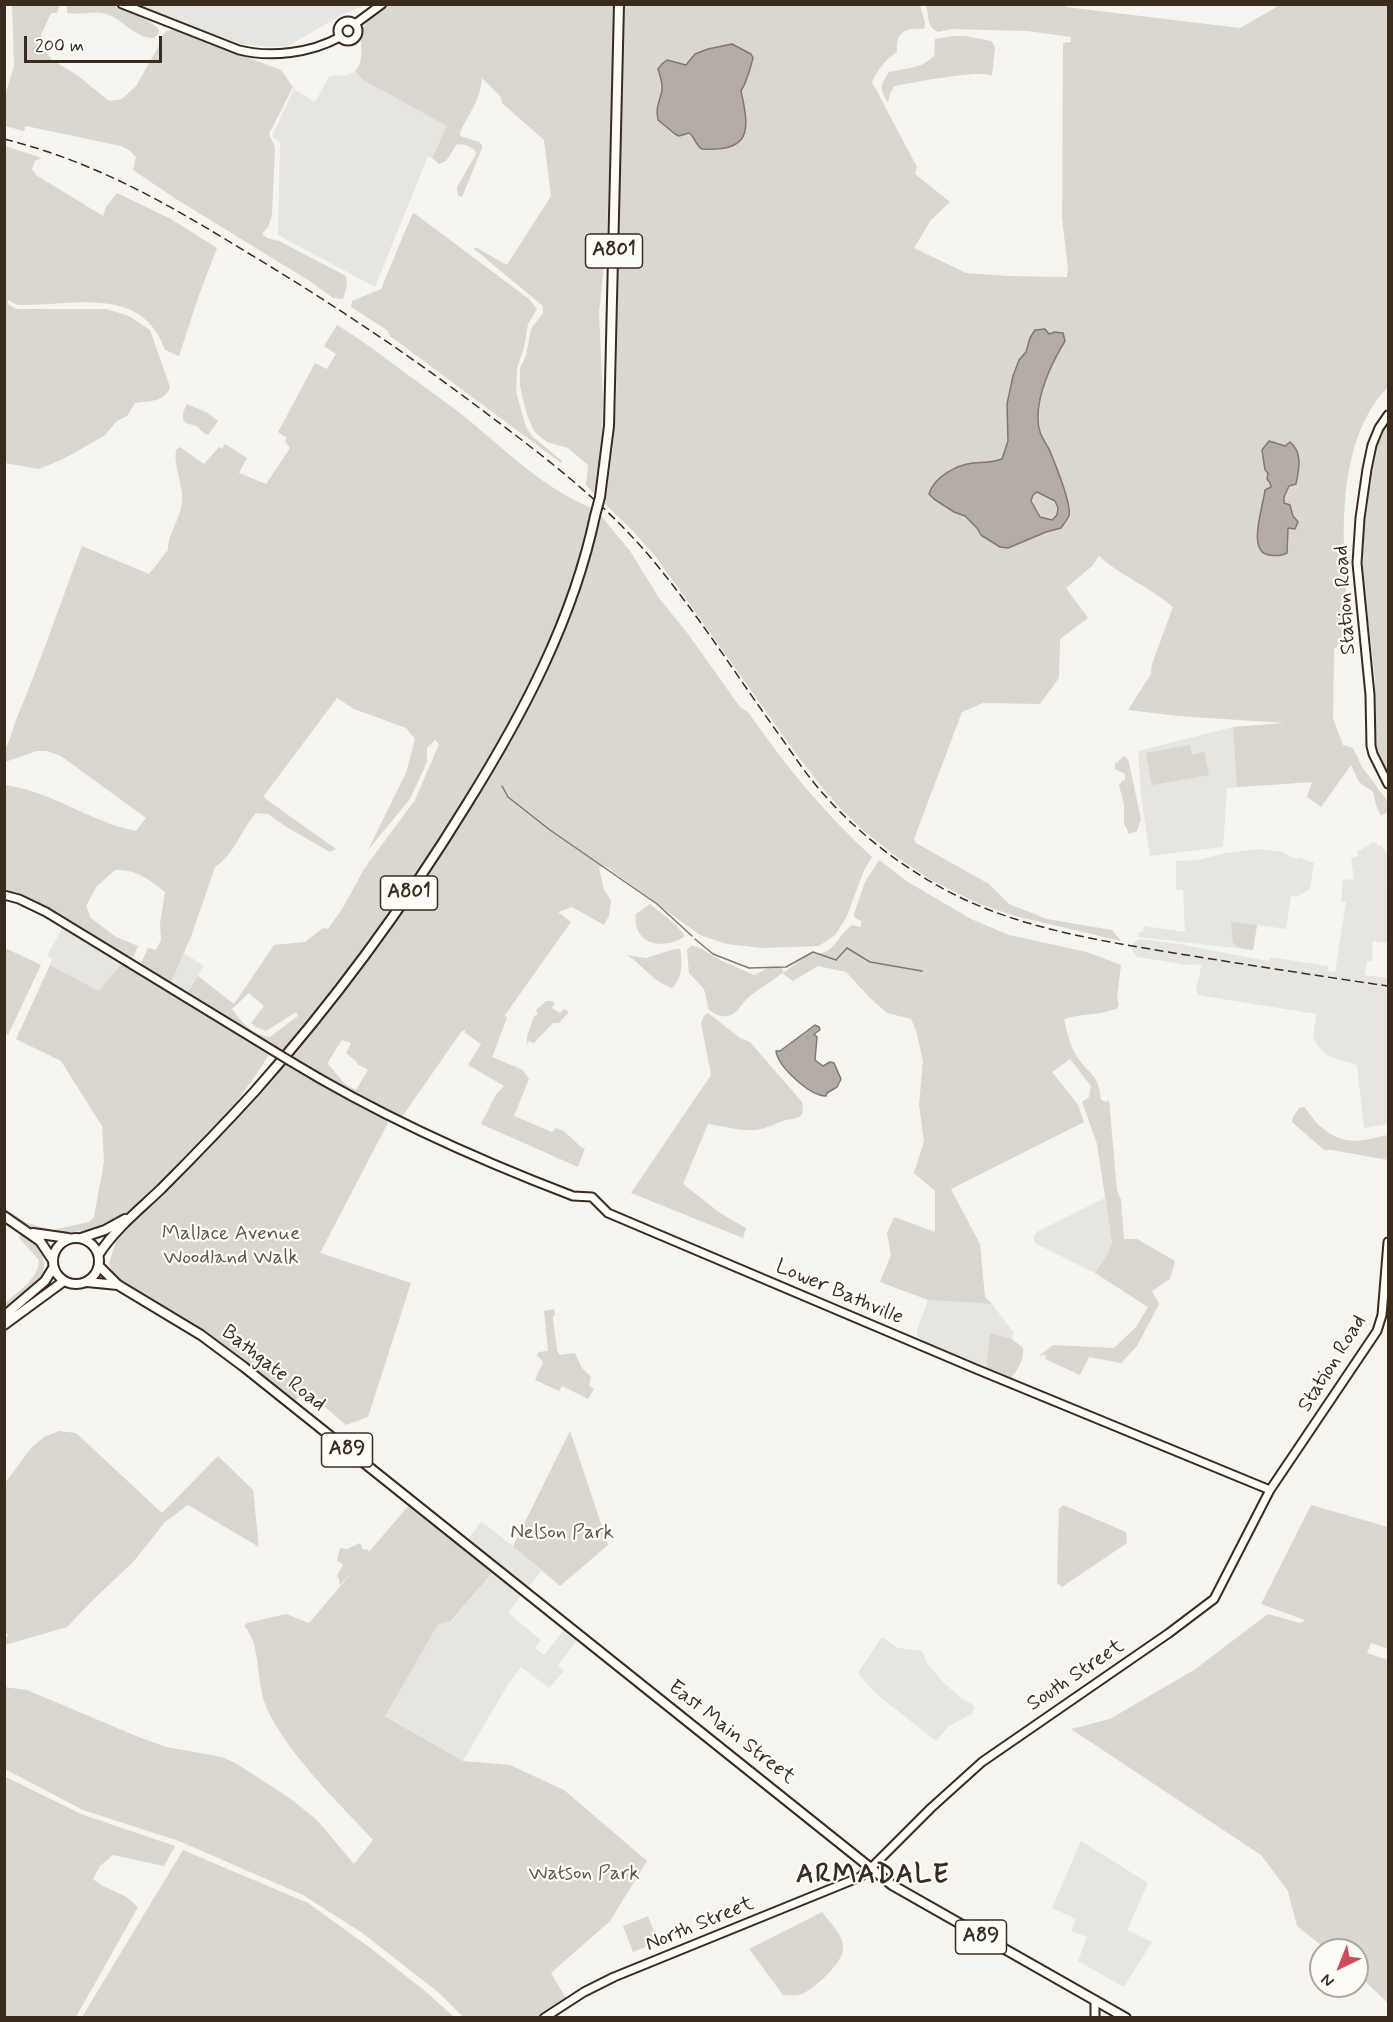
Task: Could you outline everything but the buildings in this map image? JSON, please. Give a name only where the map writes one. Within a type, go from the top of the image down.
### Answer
[{"type":"main road","points":[[122,4],[249,53],[271,54],[306,49],[340,37]]},
{"type":"main road","points":[[355,24],[382,4]]},
{"type":"main road","name":"A801","points":[[99,1254],[112,1234],[225,1124],[324,1009],[403,903],[486,773],[539,678],[575,593],[600,496],[609,426],[619,4]]},
{"type":"main road","points":[[348,21],[355,24],[358,34],[354,40],[347,41],[340,37],[338,29],[340,24],[348,21]]},
{"type":"main road","name":"Station Road","points":[[1389,415],[1379,428],[1368,461],[1360,518],[1357,563],[1370,695],[1371,746],[1389,784]]},
{"type":"main road","name":"Lower Bathville","points":[[4,895],[19,899],[46,912],[330,1085],[452,1147],[573,1196],[592,1197],[608,1213],[976,1370],[1270,1490]]},
{"type":"main road","name":"A801","points":[[81,1238],[105,1230],[134,1214]]},
{"type":"main road","points":[[4,1216],[40,1241],[58,1276],[64,1281],[4,1325]]},
{"type":"main road","points":[[28,1232],[81,1238],[92,1244],[99,1254],[99,1266],[87,1282]]},
{"type":"main road","points":[[4,1316],[45,1281],[58,1246],[69,1238]]},
{"type":"main road","name":"Station Road","points":[[1270,1490],[1377,1331],[1382,1315],[1389,1242]]},
{"type":"main road","name":"Bathgate Road","points":[[99,1266],[118,1285],[201,1335],[244,1367],[568,1626]]},
{"type":"main road","name":"A89","points":[[64,1281],[73,1285],[87,1282]]},
{"type":"main road","name":"Bathgate Road","points":[[87,1282],[118,1285]]},
{"type":"main road","name":"South Street","points":[[871,1868],[929,1810],[982,1762],[1176,1629],[1214,1599],[1270,1490]]},
{"type":"main road","name":"East Main Street","points":[[568,1626],[871,1868]]},
{"type":"main road","name":"A89","points":[[871,1868],[892,1885],[922,1903],[1126,2018]]},
{"type":"main road","name":"North Street","points":[[544,2018],[584,1992],[614,1977],[828,1891],[860,1877],[871,1868]]},
{"type":"main road","points":[[1095,2000],[1095,2018]]},
{"type":"shaded area","points":[[136,5],[365,5],[340,16],[288,46],[271,47],[240,44]]},
{"type":"shaded area","points":[[732,44],[751,54],[753,58],[741,91],[746,128],[738,143],[730,147],[702,149],[689,133],[679,136],[658,120],[657,108],[662,87],[658,69],[667,60],[686,65],[695,54]]},
{"type":"shaded area","points":[[355,71],[363,80],[447,126],[432,158],[428,156],[375,287],[278,235],[280,143],[272,136],[294,89],[315,102],[329,77],[345,76]]},
{"type":"shaded area","points":[[1045,329],[1049,334],[1063,333],[1065,341],[1046,378],[1038,409],[1038,424],[1058,472],[1069,516],[1061,528],[1008,548],[1000,547],[981,535],[965,516],[954,512],[929,494],[936,482],[953,469],[966,464],[1002,459],[1008,441],[1007,404],[1013,376],[1035,330]],"holes":[[[1037,492],[1055,501],[1058,508],[1057,515],[1052,520],[1040,517],[1031,501]]]},
{"type":"shaded area","points":[[1269,441],[1285,446],[1290,442],[1297,451],[1299,462],[1296,484],[1289,486],[1284,497],[1284,503],[1290,505],[1293,516],[1298,522],[1295,529],[1288,528],[1287,553],[1279,556],[1262,552],[1257,537],[1265,490],[1271,487],[1267,479],[1268,473],[1265,470],[1262,450]]},
{"type":"shaded area","points":[[1308,722],[1312,782],[1227,788],[1223,847],[1150,856],[1141,794],[1138,751],[1233,727]]},
{"type":"shaded area","points":[[1374,842],[1381,845],[1388,855],[1386,886],[1388,943],[1373,941],[1372,961],[1367,961],[1365,975],[1388,978],[1388,1124],[1364,1128],[1357,1065],[1333,1058],[1325,1054],[1318,1046],[1313,1038],[1316,1014],[1198,995],[1196,988],[1202,964],[1188,965],[1137,957],[1132,950],[1133,944],[1138,939],[1180,944],[1269,961],[1270,957],[1328,966],[1328,971],[1335,972],[1346,902],[1341,902],[1343,880],[1354,879],[1351,858],[1358,856],[1357,852]]},
{"type":"shaded area","points":[[1258,849],[1283,852],[1290,857],[1298,859],[1298,857],[1314,863],[1310,889],[1297,897],[1291,896],[1286,929],[1257,925],[1253,950],[1138,937],[1139,932],[1143,932],[1144,926],[1185,932],[1183,890],[1176,890],[1176,861],[1198,860],[1226,853]]},
{"type":"shaded area","points":[[63,926],[121,964],[99,991],[50,965],[52,958],[47,956]]},
{"type":"shaded area","points":[[184,953],[204,966],[187,993],[171,983]]},
{"type":"shaded area","points":[[815,1025],[820,1030],[814,1034],[817,1037],[815,1060],[823,1066],[830,1062],[834,1063],[841,1079],[837,1087],[826,1096],[819,1095],[796,1080],[782,1065],[776,1051],[780,1051]]},
{"type":"shaded area","points":[[1105,1198],[1112,1243],[1095,1273],[1035,1243],[1033,1237],[1037,1232]]},
{"type":"shaded area","points":[[928,1300],[992,1304],[1014,1333],[1012,1339],[990,1333],[986,1367],[926,1343],[917,1336],[917,1330]]},
{"type":"shaded area","points":[[481,1521],[541,1571],[527,1589],[468,1540]]},
{"type":"shaded area","points":[[492,1573],[521,1596],[508,1613],[541,1640],[535,1648],[544,1655],[564,1630],[577,1640],[558,1665],[564,1671],[549,1688],[521,1667],[507,1686],[463,1761],[385,1715],[438,1623],[452,1621]]},
{"type":"shaded area","points":[[882,1637],[898,1648],[922,1651],[928,1665],[944,1683],[961,1698],[975,1706],[972,1714],[949,1726],[936,1741],[875,1693],[858,1673]]},
{"type":"shaded area","points":[[1081,1841],[1148,1883],[1127,1930],[1152,1942],[1124,1987],[1078,1961],[1087,1937],[1071,1931],[1076,1919],[1052,1908]]},
{"type":"green space","points":[[390,4],[615,5],[607,236],[599,313],[603,400],[602,436],[595,495],[586,485],[588,465],[568,448],[547,442],[538,435],[527,415],[520,386],[520,368],[526,356],[531,329],[543,313],[543,306],[473,248],[507,265],[551,196],[544,140],[502,103],[501,97],[482,78],[477,99],[460,136],[479,142],[482,148],[462,197],[458,196],[457,187],[476,154],[475,150],[466,145],[457,144],[446,161],[439,164],[432,158],[447,126],[363,80],[355,71],[361,59],[363,28],[372,17]]},
{"type":"green space","points":[[12,5],[60,5],[57,13],[51,13],[41,35],[40,44],[52,60],[77,75],[109,101],[122,99],[136,86],[166,31],[174,30],[281,70],[293,87],[269,134],[275,147],[272,215],[268,227],[262,234],[346,276],[347,285],[343,299],[333,298],[133,170],[136,157],[129,150],[121,146],[26,126],[24,131],[5,126],[5,95],[14,67]]},
{"type":"green space","points":[[67,5],[112,5],[150,22],[159,30],[158,34],[154,38],[141,35],[104,13],[67,13]]},
{"type":"green space","points":[[623,5],[920,5],[925,23],[924,29],[911,29],[900,36],[897,52],[882,65],[872,82],[917,167],[915,174],[950,202],[931,220],[914,248],[966,273],[1067,277],[1062,218],[1063,43],[1071,42],[1071,37],[1028,31],[952,29],[938,32],[931,27],[926,5],[1066,5],[1066,7],[1240,28],[1280,5],[1388,5],[1388,387],[1370,411],[1357,439],[1349,470],[1344,536],[1350,631],[1334,649],[1333,718],[1343,745],[1353,748],[1362,767],[1386,799],[1388,812],[1381,816],[1373,792],[1359,782],[1351,765],[1321,807],[1307,797],[1312,782],[1237,787],[1233,727],[1285,723],[1178,716],[1128,710],[1151,674],[1152,664],[1173,607],[1099,556],[1092,566],[1066,588],[1088,618],[1060,639],[1059,678],[1040,704],[983,703],[962,712],[914,839],[916,843],[989,884],[1009,904],[1047,919],[1112,930],[1121,941],[1015,916],[979,904],[931,880],[864,831],[824,790],[656,557],[605,504],[613,446],[616,400]],"holes":[[[1285,446],[1296,484],[1289,486],[1284,497],[1284,503],[1290,505],[1293,516],[1288,527],[1287,552],[1259,516],[1271,487],[1267,479],[1268,473],[1265,470],[1262,450]]]},
{"type":"green space","points":[[953,36],[991,41],[995,47],[992,76],[960,75],[894,86],[888,102],[882,87],[889,72],[924,63],[934,56],[935,39]]},
{"type":"green space","points":[[5,146],[42,158],[35,161],[32,169],[36,175],[103,216],[106,207],[117,193],[171,219],[217,248],[179,356],[165,350],[154,329],[140,315],[123,307],[82,302],[18,305],[8,300],[8,304],[16,309],[106,309],[129,316],[150,330],[170,387],[168,392],[160,398],[135,403],[127,416],[117,421],[104,436],[63,459],[39,469],[5,463]]},
{"type":"green space","points":[[414,213],[529,299],[537,309],[528,324],[524,348],[517,368],[516,392],[526,427],[532,436],[562,461],[561,463],[390,336],[387,330],[351,307],[352,301],[381,289]]},
{"type":"green space","points":[[337,325],[455,409],[543,481],[594,511],[576,577],[551,641],[514,719],[456,816],[397,906],[283,1052],[187,993],[198,976],[234,1004],[274,945],[305,942],[323,928],[328,929],[344,906],[364,869],[415,800],[439,744],[435,740],[427,748],[427,762],[410,799],[368,850],[406,773],[415,739],[406,728],[354,709],[337,698],[263,797],[336,849],[330,852],[268,814],[256,813],[228,856],[215,867],[192,934],[171,983],[148,970],[141,963],[148,948],[156,950],[161,940],[160,924],[165,892],[142,876],[130,871],[115,870],[96,887],[86,906],[91,918],[116,937],[138,946],[134,956],[128,958],[44,906],[5,889],[5,785],[38,793],[103,821],[136,831],[146,818],[61,756],[47,751],[37,751],[5,762],[4,750],[82,546],[149,574],[168,550],[181,508],[182,494],[175,456],[176,450],[180,447],[204,464],[219,447],[222,449],[225,444],[247,458],[239,473],[266,484],[290,448],[285,441],[287,438],[278,432],[315,363],[327,369],[336,354],[324,346]],"holes":[[[249,993],[264,1006],[251,1023],[266,1031],[296,1012],[298,1016],[270,1037],[248,1028],[232,1009]]]},
{"type":"green space","points":[[187,404],[208,413],[218,421],[208,435],[184,421],[183,414]]},
{"type":"green space","points":[[1388,421],[1388,774],[1376,749],[1374,737],[1375,679],[1362,551],[1376,448]]},
{"type":"green space","points":[[601,516],[630,551],[659,598],[688,634],[740,707],[748,712],[776,751],[822,806],[872,857],[864,870],[846,918],[835,935],[819,946],[762,948],[727,944],[700,935],[605,866],[599,868],[604,890],[611,900],[609,916],[604,925],[572,907],[558,912],[571,922],[505,1015],[507,1018],[492,1057],[523,1070],[529,1079],[514,1116],[552,1132],[556,1128],[565,1132],[582,1148],[585,1148],[578,1167],[481,1124],[495,1096],[504,1086],[468,1065],[481,1044],[465,1033],[465,1030],[461,1032],[402,1117],[355,1094],[290,1057],[364,965],[410,901],[495,767],[549,664],[590,555]],"holes":[[[342,1040],[351,1043],[346,1053],[357,1064],[368,1070],[356,1090],[345,1084],[328,1062]]]},
{"type":"green space","points":[[1190,745],[1192,755],[1204,752],[1209,775],[1152,785],[1146,753]]},
{"type":"green space","points":[[1124,756],[1129,763],[1141,819],[1137,831],[1129,834],[1124,823],[1124,805],[1119,785],[1125,779],[1125,774],[1115,769],[1115,764]]},
{"type":"green space","points":[[879,860],[908,882],[971,919],[1009,935],[1087,952],[1121,965],[1117,997],[1119,1005],[1116,1010],[1064,1019],[1074,1051],[1098,1084],[1101,1100],[1106,1102],[1109,1100],[1124,1239],[1137,1239],[1175,1261],[1170,1279],[1152,1291],[1159,1304],[1137,1346],[1121,1363],[1089,1357],[1080,1375],[1045,1359],[1046,1355],[1039,1356],[1053,1345],[1114,1348],[1136,1327],[1148,1307],[1095,1273],[1112,1243],[1097,1144],[1082,1102],[1089,1097],[1091,1086],[1070,1059],[1052,1072],[1078,1105],[1084,1122],[951,1189],[980,1244],[985,1297],[992,1304],[928,1300],[880,1282],[891,1255],[887,1233],[894,1217],[935,1232],[935,1191],[914,1173],[924,1141],[919,1105],[923,1061],[911,1019],[887,1013],[846,972],[818,966],[793,981],[782,973],[750,996],[733,1014],[720,1016],[709,1010],[704,989],[689,973],[687,950],[691,946],[698,947],[754,975],[775,967],[783,969],[783,973],[810,953],[824,952],[834,945],[852,925],[861,927],[861,921],[854,917],[854,914],[865,882]]},
{"type":"green space","points":[[650,904],[676,925],[685,936],[677,941],[659,944],[644,939],[636,924],[636,914]]},
{"type":"green space","points":[[1231,922],[1257,925],[1253,950],[1240,948],[1233,943]]},
{"type":"green space","points":[[5,948],[41,965],[8,1035],[4,1033]]},
{"type":"green space","points":[[680,949],[681,964],[680,975],[672,988],[659,982],[627,955],[646,958]]},
{"type":"green space","points":[[121,964],[269,1054],[247,1088],[207,1136],[127,1214],[106,1224],[80,1231],[52,1234],[30,1230],[14,1219],[4,1208],[27,1223],[52,1230],[89,1222],[94,1217],[104,1162],[102,1126],[61,1061],[16,1039],[50,965],[99,991]]},
{"type":"green space","points":[[546,1001],[555,1003],[552,1008],[560,1013],[564,1009],[569,1012],[559,1023],[553,1023],[534,1043],[529,1041],[527,1044],[527,1036],[534,1016],[538,1014],[536,1010]]},
{"type":"green space","points":[[708,1013],[740,1038],[750,1042],[802,1102],[803,1108],[799,1117],[756,1130],[708,1124],[683,1184],[720,1213],[746,1228],[743,1238],[631,1193],[711,1075],[701,1023]]},
{"type":"green space","name":"Mallace Avenue Woodland Walk","points":[[286,1063],[390,1115],[388,1123],[320,1253],[411,1283],[368,1417],[346,1425],[310,1394],[300,1392],[296,1401],[291,1400],[210,1336],[116,1279],[109,1264],[116,1241]]},
{"type":"green space","points":[[1304,1107],[1328,1133],[1345,1140],[1361,1140],[1388,1135],[1388,1160],[1324,1150],[1292,1122],[1299,1108]]},
{"type":"green space","points":[[21,1233],[41,1253],[44,1262],[43,1271],[34,1286],[5,1311],[5,1303],[32,1279],[38,1267],[39,1260],[19,1238]]},
{"type":"green space","points":[[554,1309],[557,1351],[560,1355],[575,1353],[582,1368],[591,1377],[589,1385],[594,1389],[588,1399],[562,1386],[559,1391],[535,1380],[543,1362],[537,1355],[539,1352],[548,1351],[544,1311]]},
{"type":"green space","points":[[990,1333],[1012,1339],[1023,1348],[1020,1364],[1011,1378],[986,1367]]},
{"type":"green space","points":[[59,1431],[76,1433],[162,1513],[218,1456],[253,1490],[259,1547],[188,1505],[165,1522],[134,1561],[67,1627],[5,1645],[8,1635],[4,1631],[5,1483],[31,1448],[44,1437]]},
{"type":"green space","name":"Nelson Park","points":[[570,1431],[608,1545],[560,1586],[513,1546]]},
{"type":"green space","name":"Watson Park","points":[[409,1505],[492,1573],[451,1621],[438,1624],[385,1716],[463,1761],[510,1765],[564,1790],[647,1861],[610,1921],[551,1973],[567,2000],[540,2017],[463,2017],[438,1992],[361,1932],[303,1895],[179,1841],[83,1810],[5,1769],[4,1687],[27,1690],[166,1747],[222,1757],[237,1764],[291,1799],[317,1820],[354,1864],[373,1840],[312,1774],[272,1719],[262,1693],[253,1641],[244,1626],[247,1623],[286,1614],[309,1623],[355,1569],[340,1585],[337,1576],[343,1565],[337,1560],[340,1548],[347,1549],[360,1543],[363,1550],[367,1549],[369,1552]]},
{"type":"green space","points":[[1063,1505],[1126,1532],[1127,1543],[1062,1587],[1057,1583],[1059,1509]]},
{"type":"green space","points":[[1311,1505],[1388,1527],[1388,1649],[1371,1643],[1367,1653],[1388,1660],[1388,2003],[1369,1985],[1369,1938],[1312,1938],[1297,1926],[1288,1891],[1261,1855],[1071,1729],[1110,1719],[1194,1670],[1268,1614],[1300,1623],[1305,1620],[1261,1604]]},
{"type":"green space","points":[[4,1776],[81,1814],[175,1846],[164,1866],[113,1855],[100,1866],[93,1879],[125,1896],[138,1907],[76,2017],[5,2017]]},
{"type":"green space","points":[[183,1850],[308,1903],[369,1947],[454,2017],[82,2017]]},
{"type":"green space","points":[[822,1912],[841,1939],[842,1955],[821,1981],[807,1991],[798,1995],[783,1995],[749,1949]]},
{"type":"green space","points":[[648,1916],[658,1942],[633,1952],[623,1926]]},
{"type":"waterway","points":[[502,786],[508,797],[550,830],[657,904],[692,936]]},
{"type":"waterway","points":[[695,939],[713,954],[749,968],[786,967],[813,952],[836,960],[847,948],[870,962],[922,971]]},
{"type":"railway","points":[[4,139],[38,148],[101,172],[189,218],[304,287],[386,341],[466,398],[566,475],[613,517],[673,585],[804,770],[831,803],[868,838],[923,877],[983,908],[1080,936],[1388,986]]},
{"type":"district","name":"ARMADALE","points":[[873,1876]]}]
